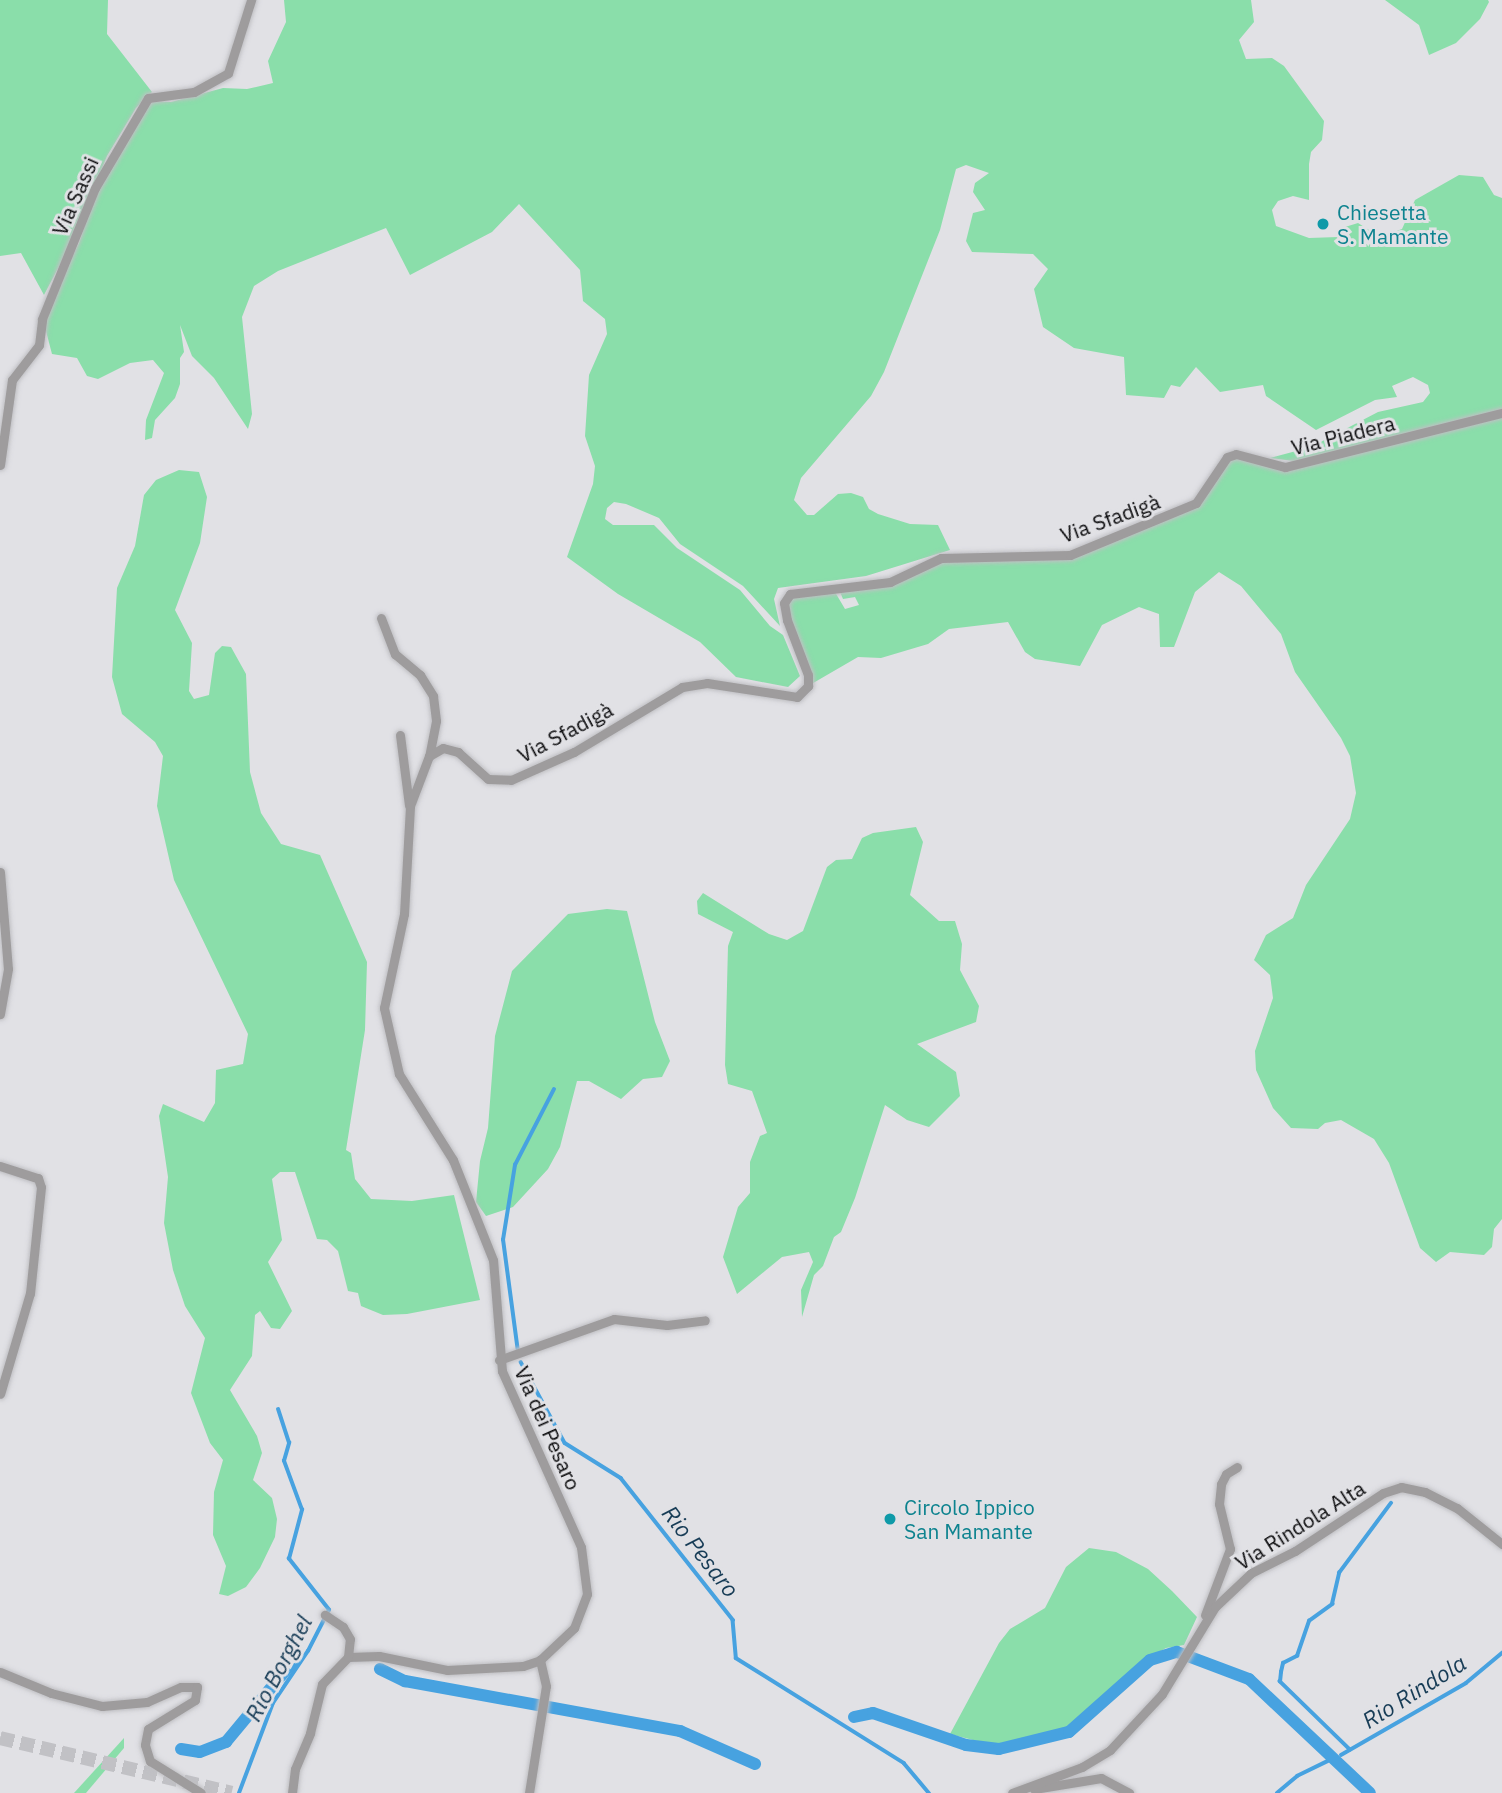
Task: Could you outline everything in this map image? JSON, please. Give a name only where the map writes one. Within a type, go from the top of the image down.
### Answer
[{"type":"street","name":"Via Sassi","points":[[0,465],[12,380],[39,345],[42,319],[95,188],[148,98],[194,92],[228,73],[251,0]]},
{"type":"street","name":"Via Piadera","points":[[1208,485],[1227,457],[1236,454],[1285,467],[1502,413]]},
{"type":"street","name":"Via Sfadigà","points":[[429,756],[443,748],[458,752],[488,779],[511,780],[582,747],[682,687],[707,682],[797,697],[808,686],[808,675],[787,620],[784,603],[790,594],[890,582],[941,558],[1070,555],[1196,503],[1208,485]]},
{"type":"street","points":[[381,618],[395,654],[420,675],[433,696],[436,721],[429,756],[410,806]]},
{"type":"street","points":[[400,735],[410,806],[404,914],[384,1008],[399,1074],[453,1160],[493,1261],[499,1360]]},
{"type":"street","points":[[0,872],[8,969],[0,1014]]},
{"type":"street","points":[[0,1166],[38,1178],[41,1187],[30,1293],[0,1394]]},
{"type":"street","name":"Via dei Pesaro","points":[[540,1660],[583,1614],[586,1565],[499,1360],[614,1319],[667,1325],[705,1320]]},
{"type":"street","points":[[1204,1620],[1230,1549],[1220,1510],[1221,1484],[1226,1474],[1237,1467]]},
{"type":"street","name":"Via Rindola Alta","points":[[1017,1791],[1082,1767],[1111,1750],[1151,1709],[1178,1669],[1204,1620],[1251,1573],[1295,1551],[1391,1489],[1425,1492],[1457,1508],[1502,1544]]},
{"type":"street","points":[[292,1793],[295,1769],[322,1684],[348,1657],[350,1639],[328,1616]]},
{"type":"street","points":[[348,1657],[379,1656],[467,1671],[523,1666],[540,1660],[545,1695],[529,1793]]},
{"type":"street","points":[[0,1672],[40,1690],[102,1706],[148,1702],[181,1686],[197,1686],[195,1700],[148,1729],[145,1745],[150,1761],[201,1793]]},
{"type":"street","points":[[1017,1791],[1101,1778],[1129,1793]]},
{"type":"green space","points":[[0,0],[108,0],[107,34],[152,92],[136,108],[107,156],[73,240],[44,295],[21,253],[0,256]]},
{"type":"green space","points":[[284,0],[1251,0],[1254,22],[1239,40],[1246,59],[1272,58],[1284,66],[1324,121],[1322,140],[1311,152],[1309,200],[1293,196],[1278,201],[1272,210],[1276,226],[1309,238],[1338,237],[1345,227],[1358,223],[1380,237],[1402,229],[1415,200],[1459,175],[1483,177],[1494,195],[1502,198],[1502,409],[1294,461],[1270,458],[1311,447],[1378,412],[1423,402],[1430,393],[1428,385],[1413,377],[1392,386],[1397,397],[1375,400],[1316,430],[1266,396],[1263,385],[1220,392],[1196,367],[1180,387],[1171,385],[1164,398],[1126,395],[1124,357],[1074,348],[1043,327],[1034,289],[1048,269],[1033,254],[972,252],[966,241],[973,213],[985,210],[973,192],[975,183],[989,173],[966,165],[956,169],[940,230],[884,372],[871,396],[801,478],[794,500],[807,515],[814,515],[838,494],[851,493],[863,497],[869,509],[878,514],[910,524],[938,525],[950,550],[866,576],[778,588],[774,599],[780,626],[743,586],[680,544],[659,518],[626,504],[614,502],[607,508],[605,519],[613,525],[654,525],[677,548],[740,590],[770,626],[783,635],[800,676],[788,687],[736,677],[700,642],[618,594],[567,557],[593,484],[595,466],[585,436],[589,375],[607,334],[605,319],[583,301],[580,270],[519,204],[492,232],[410,275],[386,228],[278,271],[254,286],[242,317],[252,414],[248,429],[214,378],[192,356],[180,325],[184,352],[180,358],[180,384],[175,398],[155,420],[152,438],[145,440],[146,420],[164,373],[153,360],[130,363],[98,379],[87,376],[77,358],[52,354],[42,316],[79,243],[94,199],[137,118],[151,101],[171,102],[223,88],[247,89],[273,83],[268,61],[286,22]]},
{"type":"green space","points":[[1385,0],[1489,2],[1480,19],[1456,43],[1429,55],[1419,25]]},
{"type":"green space","points":[[1502,415],[1502,1219],[1494,1229],[1492,1247],[1484,1255],[1450,1252],[1436,1262],[1420,1248],[1389,1163],[1374,1139],[1341,1120],[1325,1123],[1318,1129],[1291,1128],[1273,1108],[1256,1070],[1255,1051],[1273,998],[1270,975],[1254,960],[1266,935],[1293,918],[1306,885],[1350,819],[1356,793],[1350,756],[1341,738],[1295,672],[1281,634],[1241,586],[1219,572],[1195,592],[1174,647],[1160,647],[1159,614],[1139,607],[1102,625],[1080,666],[1035,659],[1025,652],[1008,622],[949,629],[928,644],[881,658],[858,657],[808,686],[787,620],[790,594],[832,587],[845,609],[859,605],[855,597],[843,599],[838,587],[890,582],[928,561],[1058,556],[1190,509],[1226,460],[1237,457],[1275,466]]},
{"type":"green space","points":[[179,470],[199,472],[207,497],[200,543],[175,610],[192,643],[189,691],[194,699],[209,695],[215,653],[222,646],[231,647],[246,674],[250,772],[261,813],[281,844],[320,855],[367,962],[365,1030],[346,1150],[351,1153],[355,1179],[371,1199],[412,1201],[454,1195],[480,1300],[407,1314],[383,1315],[361,1306],[358,1293],[348,1291],[338,1251],[327,1240],[317,1239],[295,1172],[280,1172],[272,1179],[282,1240],[268,1262],[292,1311],[280,1329],[271,1328],[260,1311],[255,1315],[252,1356],[230,1390],[257,1436],[262,1453],[253,1480],[272,1498],[277,1519],[275,1537],[260,1568],[246,1587],[228,1596],[219,1594],[226,1566],[213,1535],[214,1492],[223,1460],[210,1443],[191,1393],[205,1338],[185,1306],[173,1270],[164,1223],[168,1177],[159,1116],[163,1104],[204,1122],[215,1103],[216,1070],[243,1064],[248,1034],[174,880],[157,806],[163,756],[155,742],[122,714],[112,677],[117,588],[135,546],[144,495],[156,480]]},
{"type":"green space","points":[[916,827],[923,842],[910,895],[939,921],[955,921],[962,944],[960,970],[979,1006],[976,1022],[917,1044],[956,1072],[960,1096],[929,1127],[907,1120],[885,1105],[855,1198],[841,1232],[834,1237],[823,1266],[814,1275],[802,1317],[801,1290],[813,1262],[809,1252],[782,1257],[737,1294],[723,1257],[738,1207],[750,1193],[750,1162],[760,1136],[767,1133],[752,1091],[728,1084],[725,1065],[728,946],[733,932],[698,914],[697,901],[703,893],[769,934],[787,940],[803,931],[827,867],[836,860],[852,859],[862,838],[873,833]]},
{"type":"green space","points":[[607,909],[627,911],[655,1022],[670,1061],[662,1077],[643,1079],[621,1099],[589,1081],[577,1081],[560,1147],[548,1169],[513,1207],[486,1216],[476,1202],[480,1161],[488,1128],[495,1036],[512,971],[568,914]]},
{"type":"green space","points":[[1089,1548],[1116,1552],[1148,1569],[1172,1591],[1197,1617],[1184,1645],[1166,1648],[1138,1664],[1086,1717],[1067,1729],[992,1745],[950,1734],[999,1643],[1010,1629],[1045,1608],[1066,1567]]},
{"type":"green space","points":[[124,1738],[124,1748],[86,1793],[74,1793]]},
{"type":"waterway","name":"Rio Pesaro","points":[[518,1352],[503,1240],[515,1165],[554,1089]]},
{"type":"waterway","name":"Rio Pesaro","points":[[521,1362],[565,1443],[621,1478],[733,1620],[736,1658],[904,1763],[929,1793]]},
{"type":"waterway","name":"Rio Borghel","points":[[239,1793],[273,1703],[308,1651],[329,1610],[289,1559],[302,1510],[284,1461],[289,1443],[278,1410]]},
{"type":"waterway","points":[[1350,1750],[1280,1682],[1281,1672],[1283,1663],[1297,1656],[1309,1621],[1332,1604],[1339,1573],[1391,1503]]},
{"type":"waterway","points":[[854,1717],[873,1713],[966,1745],[999,1749],[1069,1732],[1150,1660],[1177,1652],[1249,1679],[1370,1793]]},
{"type":"waterway","name":"Rio Rindola","points":[[1341,1755],[1466,1683],[1502,1653]]},
{"type":"waterway","points":[[181,1749],[200,1752],[226,1742],[295,1659]]},
{"type":"waterway","points":[[380,1669],[405,1681],[680,1731],[755,1764]]},
{"type":"waterway","name":"Rio Rindola","points":[[1277,1793],[1297,1776],[1328,1761]]},
{"type":"tunnel","points":[[0,1738],[232,1793]]},
{"type":"place","name":"Chiesetta S. Mamante","points":[[1323,224]]},
{"type":"place","name":"Circolo Ippico San Mamante","points":[[890,1519]]}]
